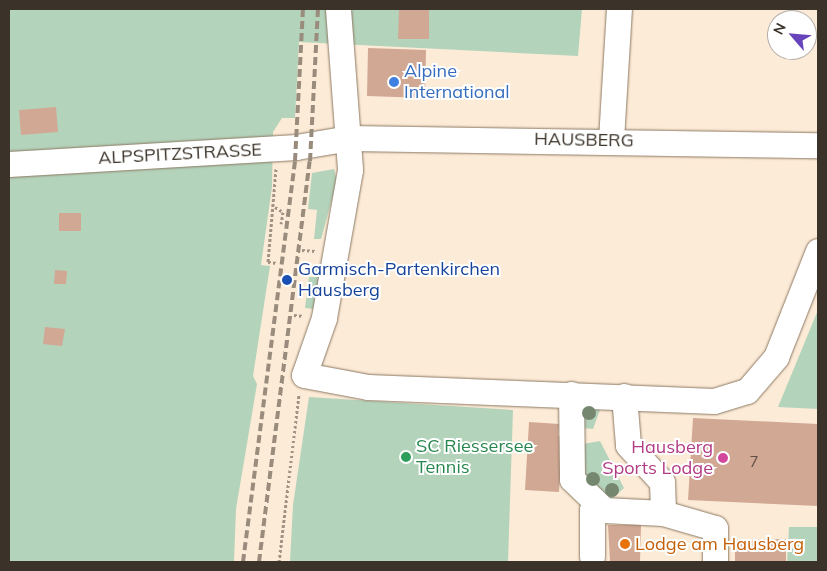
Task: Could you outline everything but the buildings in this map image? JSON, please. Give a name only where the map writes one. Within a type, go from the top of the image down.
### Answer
[{"type":"street","points":[[338,9],[350,138],[350,170],[324,318],[304,375],[368,387],[714,401],[748,391],[776,357],[818,251]]},
{"type":"street","points":[[610,139],[619,9]]},
{"type":"street","name":"HAUSBERG","points":[[350,138],[610,139],[818,145]]},
{"type":"street","name":"ALPSPITZSTRASSE","points":[[9,164],[277,149],[350,138]]},
{"type":"street","points":[[571,394],[572,479],[604,510]]},
{"type":"street","points":[[624,396],[628,444],[662,482],[663,513]]},
{"type":"street","points":[[592,556],[592,510],[604,510],[663,513],[715,528],[715,562]]},
{"type":"path","points":[[277,149],[275,207],[268,262],[278,263]]},
{"type":"path","points":[[275,207],[283,212],[281,224]]},
{"type":"path","points":[[280,562],[304,375]]},
{"type":"green space","points":[[9,9],[582,9],[578,56],[299,42],[295,118],[282,118],[273,132],[272,187],[261,265],[270,266],[253,376],[257,384],[236,509],[234,562],[9,562]]},
{"type":"green space","points":[[334,169],[337,181],[321,239],[314,239],[317,210],[308,209],[312,173]]},
{"type":"green space","points":[[315,267],[324,268],[315,309],[305,308],[309,277],[314,277]]},
{"type":"green space","points":[[818,310],[818,409],[778,407]]},
{"type":"green space","name":"SC Riessersee Tennis","points":[[309,397],[513,410],[508,562],[290,562],[293,505]]},
{"type":"green space","points":[[571,404],[601,407],[593,429],[571,427]]},
{"type":"green space","points":[[600,441],[624,488],[610,501],[586,487],[583,444]]},
{"type":"green space","points":[[789,527],[818,527],[818,562],[787,562]]},
{"type":"railway","points":[[243,562],[295,161],[303,9]]},
{"type":"railway","points":[[259,562],[310,161],[318,9]]},
{"type":"place","name":"Alpine International","points":[[394,82]]},
{"type":"place","name":"Garmisch-Partenkirchen Hausberg","points":[[287,280]]},
{"type":"place","name":"SC Riessersee Tennis","points":[[406,457]]},
{"type":"place","name":"Hausberg Sports Lodge","points":[[723,458]]},
{"type":"place","name":"Lodge am Hausberg","points":[[625,544]]}]
